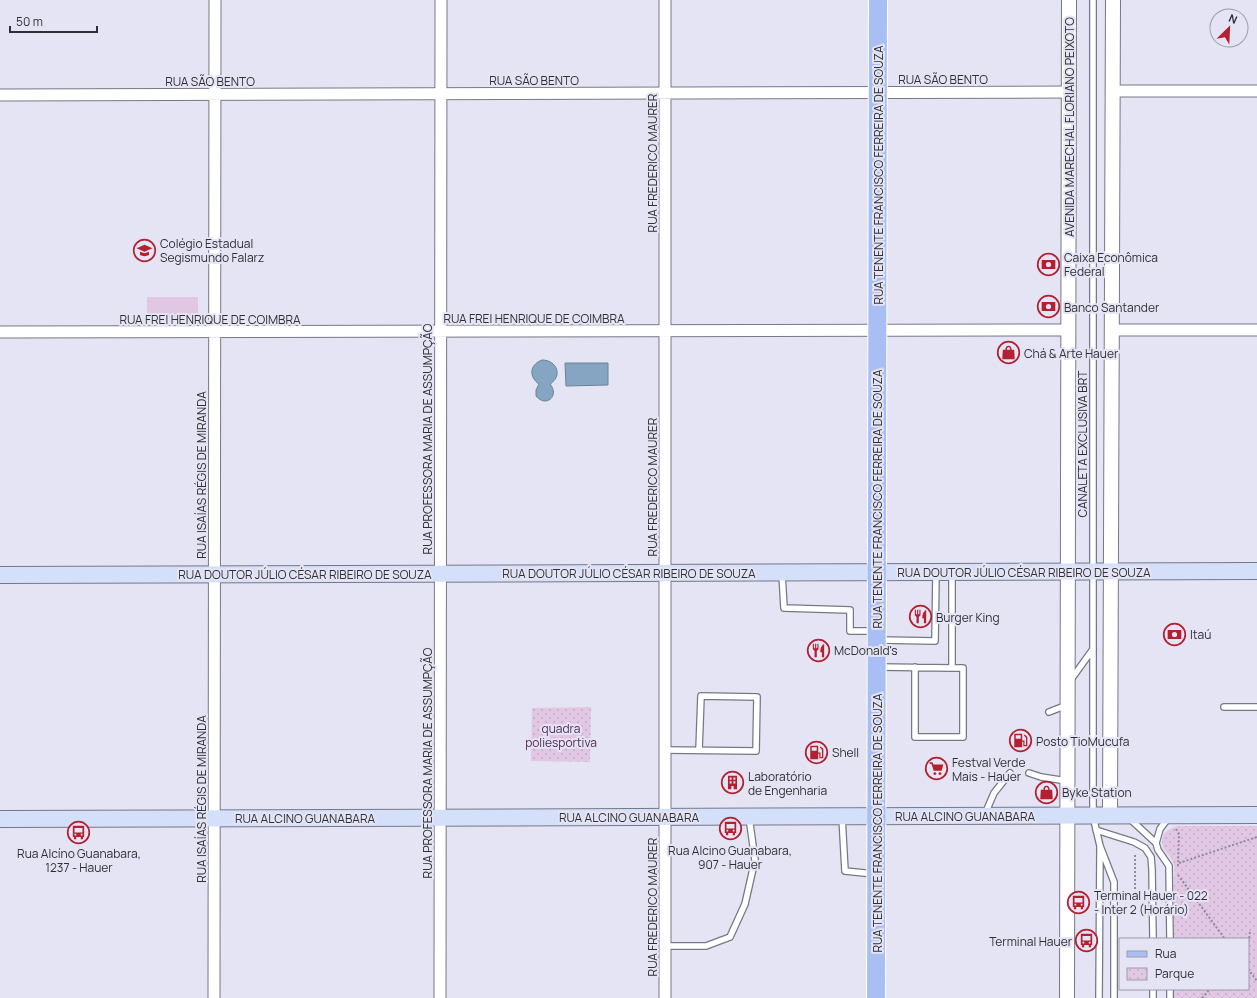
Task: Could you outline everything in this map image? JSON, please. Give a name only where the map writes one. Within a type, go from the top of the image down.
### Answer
[{"type":"main road","name":"RUA TENENTE FRANCISCO FERREIRA DE SOUZA","points":[[876,998],[878,0]]},
{"type":"main road","name":"RUA DOUTOR JÚLIO CÉSAR RIBEIRO DE SOUZA","points":[[0,575],[1257,571]]},
{"type":"main road","name":"RUA ALCINO GUANABARA","points":[[0,819],[1067,816],[1094,823],[1117,810],[1170,815],[1257,815]]},
{"type":"street","name":"RUA ISAÍAS RÉGIS DE MIRANDA","points":[[214,998],[215,0]]},
{"type":"street","name":"RUA PROFESSORA MARIA DE ASSUMPÇÃO","points":[[440,998],[441,0]]},
{"type":"street","name":"RUA FREDERICO MAURER","points":[[665,998],[666,0]]},
{"type":"street","name":"AVENIDA MARECHAL FLORIANO PEIXOTO","points":[[1067,998],[1069,0]]},
{"type":"street","points":[[1113,0],[1111,571],[1117,810]]},
{"type":"street","points":[[1113,91],[1257,91]]},
{"type":"street","name":"RUA SÃO BENTO","points":[[0,95],[1069,92]]},
{"type":"street","name":"RUA FREI HENRIQUE DE COIMBRA","points":[[0,332],[1069,330]]},
{"type":"street","points":[[1112,330],[1257,330]]},
{"type":"lane","name":"CANALETA EXCLUSIVA BRT","points":[[1093,0],[1094,823],[1100,846]]},
{"type":"lane","points":[[782,572],[784,608],[850,610],[850,631],[877,636],[935,641],[936,572]]},
{"type":"lane","points":[[952,572],[952,668]]},
{"type":"lane","points":[[1068,685],[1093,649]]},
{"type":"lane","points":[[877,667],[963,668],[963,737],[915,737],[915,668]]},
{"type":"lane","points":[[665,750],[756,751],[756,697],[701,696],[699,750]]},
{"type":"lane","points":[[1049,712],[1068,704]]},
{"type":"lane","points":[[1224,707],[1257,707]]},
{"type":"lane","points":[[984,816],[994,793],[1010,773]]},
{"type":"lane","points":[[1029,773],[1041,777],[1068,781]]},
{"type":"lane","points":[[1117,810],[1156,843]]},
{"type":"lane","points":[[1170,815],[1160,829],[1156,843],[1158,850],[1169,866],[1170,938]]},
{"type":"lane","points":[[842,816],[845,871],[876,874]]},
{"type":"lane","points":[[665,946],[706,946],[730,937],[745,904],[755,860],[749,817]]},
{"type":"lane","points":[[1094,823],[1145,848],[1151,857],[1153,938]]},
{"type":"lane","points":[[1099,998],[1100,846]]},
{"type":"lane","points":[[1100,846],[1114,882],[1114,998]]},
{"type":"path","points":[[1178,863],[1257,837]]},
{"type":"path","points":[[1135,855],[1136,894]]},
{"type":"path","points":[[1178,875],[1225,938]]},
{"type":"path","points":[[1249,939],[1250,932]]},
{"type":"path","points":[[1249,970],[1257,981]]},
{"type":"path","points":[[1202,998],[1209,990]]},
{"type":"green space","points":[[147,297],[198,297],[198,319],[147,320]]},
{"type":"green space","name":"quadra poliesportiva","points":[[591,707],[590,762],[531,761],[532,708]]},
{"type":"green space","points":[[1179,826],[1257,826],[1257,998],[1174,998],[1174,990],[1249,990],[1249,938],[1174,938],[1174,865],[1172,859],[1162,845],[1162,838],[1165,832]]},
{"type":"water","points":[[542,360],[555,365],[557,373],[554,381],[550,384],[553,388],[553,396],[547,401],[544,401],[536,396],[536,390],[539,384],[532,375],[535,365]]},
{"type":"water","points":[[565,363],[608,363],[608,385],[566,386]]},
{"type":"place","name":"Colégio Estadual Segismundo Falarz","points":[[144,250]]},
{"type":"place","name":"Caixa Econômica Federal","points":[[1048,264]]},
{"type":"place","name":"Banco Santander","points":[[1049,307]]},
{"type":"place","name":"Chá & Arte Hauer","points":[[1009,353]]},
{"type":"place","name":"Burger King","points":[[920,617]]},
{"type":"place","name":"Itaú","points":[[1174,634]]},
{"type":"place","name":"McDonald's","points":[[818,650]]},
{"type":"place","name":"Posto TioMucufa","points":[[1020,741]]},
{"type":"place","name":"Shell","points":[[816,752]]},
{"type":"place","name":"Festval Verde Mais - Hauer","points":[[937,769]]},
{"type":"place","name":"Laboratório de Engenharia","points":[[732,783]]},
{"type":"place","name":"Byke Station","points":[[1046,792]]},
{"type":"place","name":"Rua Alcino Guanabara, 907 - Hauer","points":[[730,829]]},
{"type":"place","name":"Rua Alcíno Guanabara, 1237 - Hauer","points":[[79,832]]},
{"type":"place","name":"Terminal Hauer - 022 - Inter 2 (Horário)","points":[[1078,902]]},
{"type":"place","name":"Terminal Hauer","points":[[1087,941]]}]
